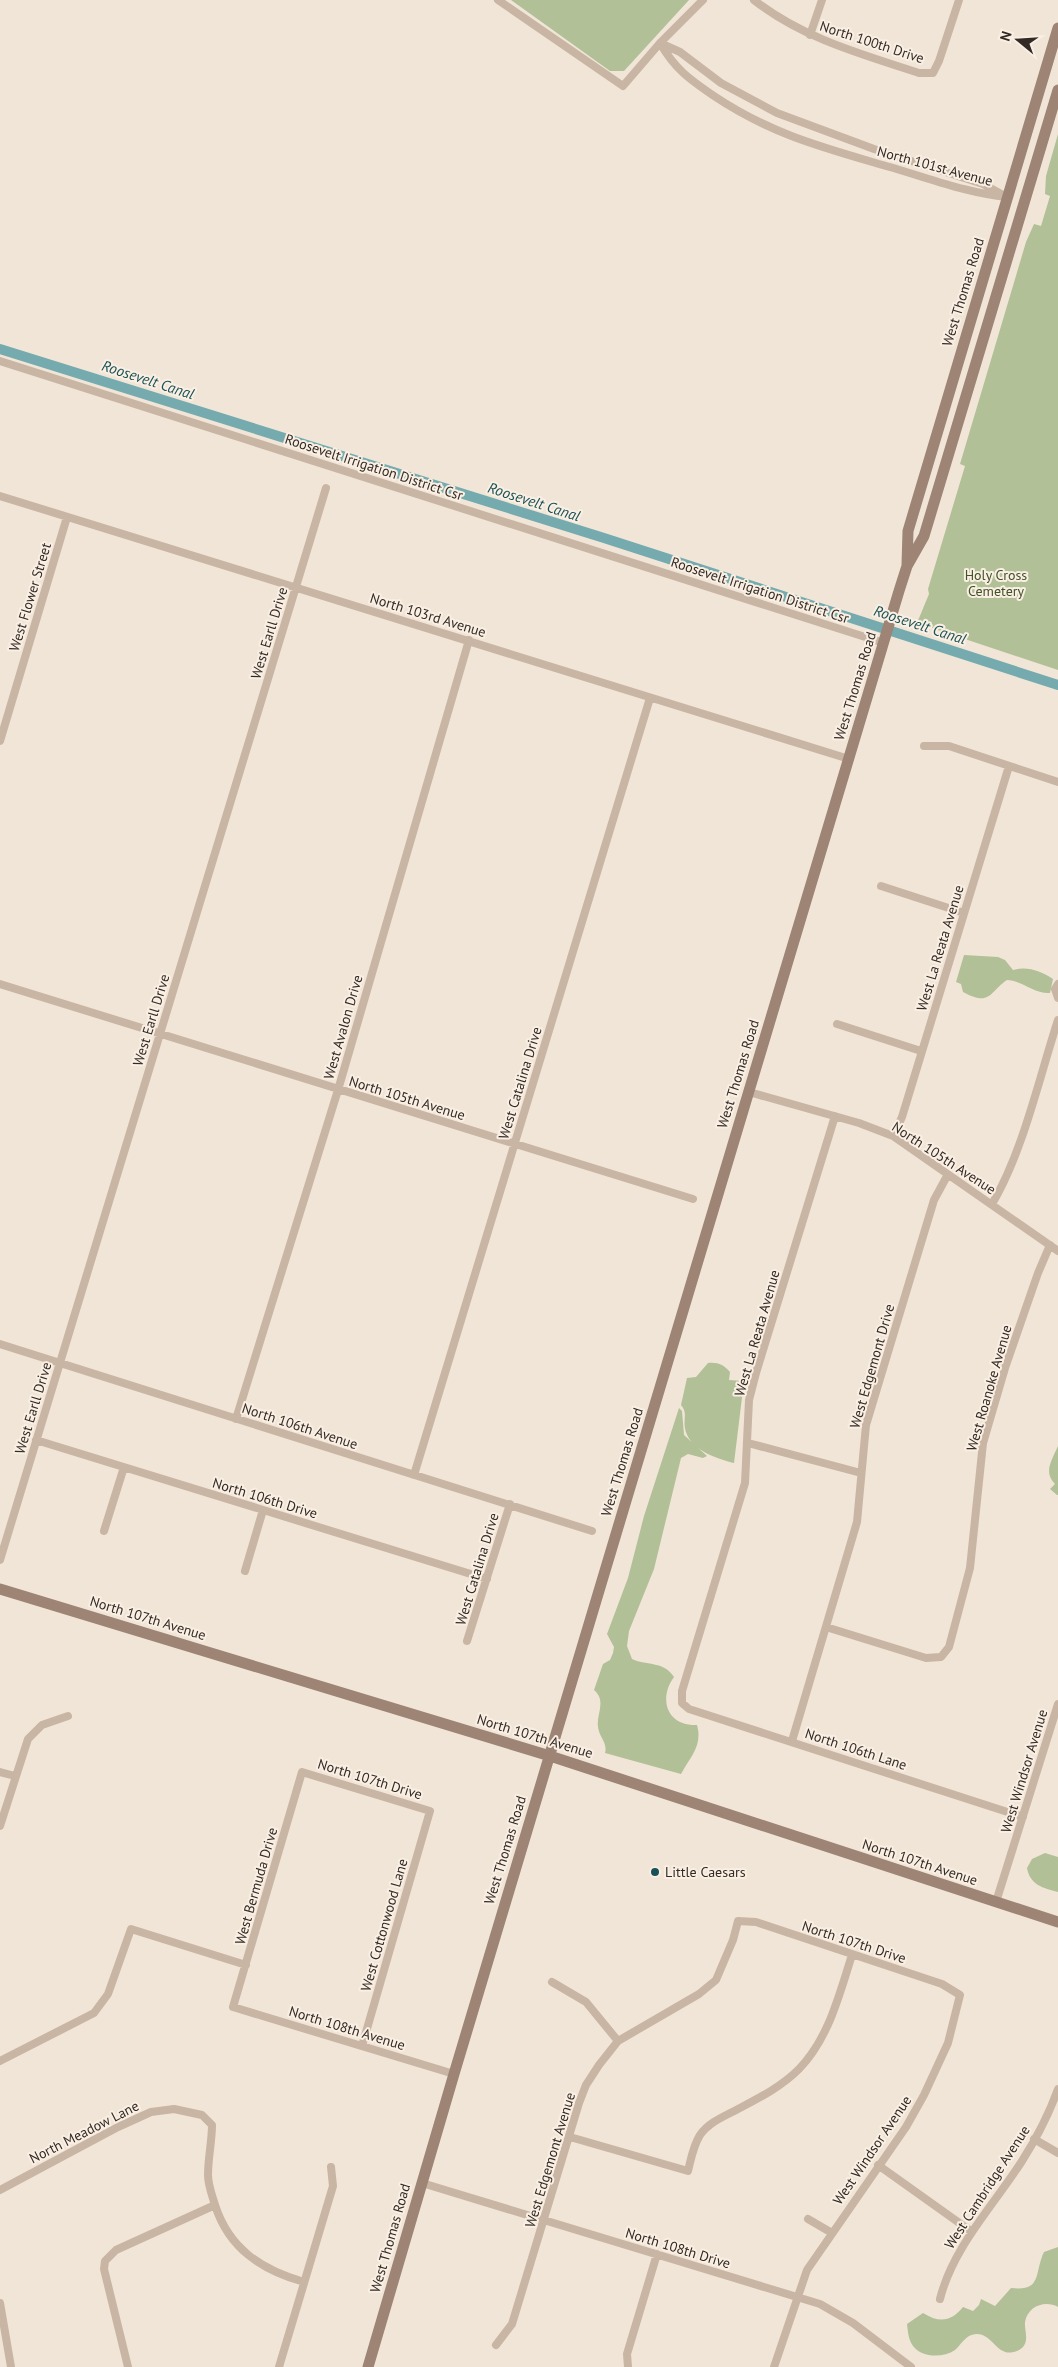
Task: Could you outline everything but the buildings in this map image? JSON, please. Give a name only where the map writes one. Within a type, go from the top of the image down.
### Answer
[{"type":"main road","name":"West Thomas Road","points":[[907,566],[908,531],[1058,28]]},
{"type":"main road","name":"West Thomas Road","points":[[368,2367],[848,759],[907,566],[924,536],[1058,90]]},
{"type":"main road","name":"North 107th Avenue","points":[[0,1589],[550,1756],[1058,1922]]},
{"type":"street","points":[[498,0],[623,86],[660,43],[703,0]]},
{"type":"street","name":"North 100th Drive","points":[[754,0],[788,24],[830,43],[918,72],[932,73],[939,61],[959,0]]},
{"type":"street","points":[[810,34],[822,0]]},
{"type":"street","name":"North 101st Avenue","points":[[660,43],[680,52],[721,83],[777,113],[874,149],[983,184],[1007,197]]},
{"type":"street","name":"North 101st Avenue","points":[[660,43],[671,63],[697,84],[757,122],[840,154],[978,194],[1007,197]]},
{"type":"street","name":"Roosevelt Irrigation District Csr","points":[[0,361],[884,643]]},
{"type":"street","name":"West Earll Drive","points":[[0,1560],[326,488]]},
{"type":"street","name":"North 103rd Avenue","points":[[0,496],[848,759]]},
{"type":"street","name":"West Flower Street","points":[[0,741],[67,517]]},
{"type":"street","name":"West Avalon Drive","points":[[236,1419],[338,1090],[469,640]]},
{"type":"street","name":"West Catalina Drive","points":[[414,1475],[650,698]]},
{"type":"street","points":[[924,746],[949,746],[1058,782]]},
{"type":"street","name":"West La Reata Avenue","points":[[893,1136],[902,1117],[1010,766]]},
{"type":"street","points":[[881,886],[964,912]]},
{"type":"street","name":"North 105th Avenue","points":[[0,984],[693,1199]]},
{"type":"street","points":[[1058,984],[1056,990],[1058,998]]},
{"type":"street","points":[[992,1204],[1005,1183],[1014,1160],[1058,1020]]},
{"type":"street","points":[[837,1024],[921,1051]]},
{"type":"street","name":"North 105th Avenue","points":[[749,1092],[835,1116],[893,1136],[947,1176],[992,1204],[1058,1251]]},
{"type":"street","name":"West La Reata Avenue","points":[[682,1703],[682,1691],[745,1484],[749,1400],[756,1373],[835,1116]]},
{"type":"street","name":"West Edgemont Drive","points":[[792,1741],[857,1522],[868,1417],[934,1200],[947,1176]]},
{"type":"street","name":"West Roanoke Avenue","points":[[826,1627],[926,1658],[941,1657],[948,1647],[970,1568],[983,1443],[1008,1359],[1038,1273],[1050,1245]]},
{"type":"street","name":"North 106th Avenue","points":[[0,1344],[592,1531]]},
{"type":"street","name":"North 106th Drive","points":[[36,1440],[487,1579]]},
{"type":"street","points":[[748,1443],[861,1473]]},
{"type":"street","points":[[104,1531],[124,1467]]},
{"type":"street","name":"West Catalina Drive","points":[[468,1641],[510,1504]]},
{"type":"street","points":[[245,1571],[264,1510]]},
{"type":"street","name":"North 106th Lane","points":[[682,1703],[689,1709],[1023,1817]]},
{"type":"street","name":"West Windsor Avenue","points":[[996,1902],[1058,1704]]},
{"type":"street","points":[[0,1826],[28,1740],[42,1725],[68,1716]]},
{"type":"street","points":[[0,1772],[15,1776]]},
{"type":"street","name":"North 107th Drive","points":[[302,1772],[430,1810]]},
{"type":"street","name":"West Bermuda Drive","points":[[233,2007],[302,1772]]},
{"type":"street","name":"West Cottonwood Lane","points":[[362,2046],[430,1810]]},
{"type":"street","name":"North 107th Drive","points":[[738,1921],[756,1922],[942,1984],[960,1995]]},
{"type":"street","name":"West Edgemont Avenue","points":[[496,2345],[512,2324],[586,2085],[618,2041],[699,1994],[716,1980],[730,1948],[738,1921]]},
{"type":"street","points":[[0,2061],[94,2013],[108,1994],[131,1929],[246,1964]]},
{"type":"street","points":[[570,2137],[688,2171],[693,2149],[701,2134],[713,2122],[776,2088],[799,2069],[820,2040],[831,2017],[852,1955]]},
{"type":"street","points":[[552,1982],[586,2002],[618,2041]]},
{"type":"street","name":"West Windsor Avenue","points":[[774,2367],[796,2297],[807,2270],[906,2126],[937,2070],[948,2043],[960,1995]]},
{"type":"street","name":"North 108th Avenue","points":[[233,2007],[454,2074]]},
{"type":"street","name":"West Cambridge Avenue","points":[[940,2299],[945,2277],[972,2232],[1022,2161],[1058,2089]]},
{"type":"street","name":"North Meadow Lane","points":[[0,2190],[118,2127],[151,2112],[174,2109],[202,2115],[212,2125],[208,2176],[215,2205],[230,2239],[254,2259],[274,2272],[304,2282]]},
{"type":"street","points":[[1034,2139],[1058,2152]]},
{"type":"street","points":[[878,2165],[972,2232]]},
{"type":"street","points":[[279,2367],[333,2186],[331,2167]]},
{"type":"street","name":"North 108th Drive","points":[[422,2183],[820,2304],[853,2323],[911,2367]]},
{"type":"street","points":[[128,2367],[104,2270],[105,2260],[116,2250],[215,2205]]},
{"type":"street","points":[[808,2219],[832,2233]]},
{"type":"street","points":[[628,2367],[627,2354],[657,2254]]},
{"type":"street","points":[[0,2304],[11,2367]]},
{"type":"green space","points":[[511,0],[689,0],[624,71],[610,71]]},
{"type":"green space","name":"Holy Cross Cemetery","points":[[1058,134],[1058,670],[917,623],[929,594],[928,589],[965,466],[960,464],[1026,242],[1034,224],[1041,226],[1050,196],[1045,194],[1046,176]]},
{"type":"green space","points":[[964,955],[998,957],[1005,960],[1013,970],[1029,969],[1044,974],[1053,979],[1050,993],[1039,992],[1007,980],[989,996],[979,998],[972,996],[963,992],[961,984],[956,982]]},
{"type":"green space","points":[[708,1363],[720,1364],[730,1372],[729,1380],[744,1381],[734,1463],[712,1456],[697,1447],[687,1435],[685,1428],[685,1413],[681,1405],[687,1378],[696,1377]]},
{"type":"green space","points":[[679,1408],[682,1411],[684,1435],[707,1456],[703,1458],[688,1454],[681,1458],[654,1569],[629,1631],[627,1646],[632,1659],[661,1666],[670,1672],[674,1677],[669,1685],[667,1694],[668,1710],[678,1721],[697,1725],[697,1745],[681,1774],[605,1753],[606,1749],[598,1727],[600,1699],[594,1690],[603,1664],[610,1660],[613,1653],[614,1647],[607,1634],[628,1578],[644,1516]]},
{"type":"green space","points":[[1058,1446],[1057,1495],[1050,1489],[1055,1484],[1051,1479],[1049,1470]]},
{"type":"green space","points":[[1045,1853],[1058,1857],[1058,1892],[1034,1882],[1027,1868],[1032,1859]]},
{"type":"green space","points":[[1058,2247],[1058,2307],[1043,2304],[1033,2308],[1025,2322],[1025,2344],[1019,2350],[1006,2352],[1000,2350],[987,2338],[976,2334],[969,2336],[955,2350],[945,2354],[927,2355],[913,2346],[909,2338],[907,2324],[923,2313],[934,2318],[949,2318],[954,2316],[963,2307],[973,2311],[979,2305],[981,2299],[995,2306],[1011,2288],[1028,2287],[1033,2284],[1044,2252]]},
{"type":"waterway","name":"Roosevelt Canal","points":[[0,349],[604,538],[1058,685]]},
{"type":"place","name":"Little Caesars","points":[[655,1872]]}]
